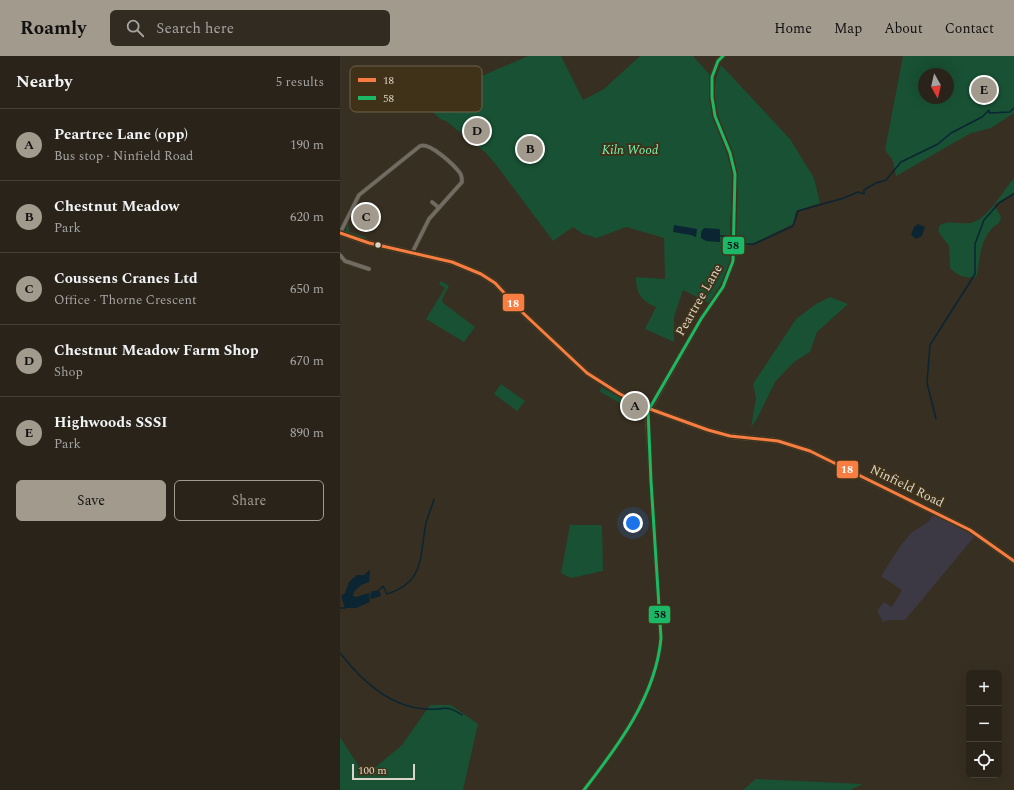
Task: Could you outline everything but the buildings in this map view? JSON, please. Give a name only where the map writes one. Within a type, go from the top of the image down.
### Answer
[{"type":"main road","name":"Ninfield Road","points":[[340,233],[394,249],[452,262],[481,274],[495,283],[526,316],[587,373],[604,385],[650,409],[683,422],[730,436],[778,441],[806,449],[970,530],[1014,561]]},
{"type":"street","name":"Peartree Lane","points":[[650,409],[701,319],[722,287],[733,262],[735,174],[730,153],[715,116],[712,97],[712,77],[718,61],[723,56]]},
{"type":"street","points":[[340,233],[359,195],[423,145],[433,149],[461,176],[462,182],[459,187],[438,207],[420,234],[413,250]]},
{"type":"street","points":[[432,202],[438,207]]},
{"type":"street","points":[[340,257],[351,264],[369,269]]},
{"type":"street","points":[[584,790],[614,750],[637,713],[655,669],[660,650],[661,638],[647,418],[650,409]]},
{"type":"shaded area","points":[[933,515],[974,537],[905,620],[889,620],[883,622],[877,611],[884,602],[892,607],[902,590],[881,576],[901,545],[911,533],[929,521]]},
{"type":"green space","name":"Kiln Wood","points":[[528,56],[561,56],[583,100],[604,89],[640,56],[693,56],[709,74],[710,98],[713,117],[724,144],[733,176],[730,225],[731,259],[727,274],[709,303],[683,290],[674,317],[674,342],[645,329],[656,307],[640,296],[636,283],[636,277],[665,279],[664,238],[626,227],[597,238],[583,234],[573,227],[553,241],[486,153],[433,112],[482,112],[482,76]]},
{"type":"green space","points":[[903,56],[1014,56],[1014,113],[991,128],[971,133],[896,176],[893,161],[885,150]]},
{"type":"green space","points":[[721,65],[790,139],[814,178],[820,203],[796,211],[793,224],[754,243],[736,249],[737,175],[735,160],[720,122],[714,95],[716,81]]},
{"type":"green space","points":[[1014,178],[1014,192],[994,205],[996,203]]},
{"type":"green space","points":[[994,205],[1001,217],[999,223],[988,233],[982,246],[977,275],[974,278],[964,277],[950,268],[949,246],[938,231],[940,225],[944,223],[970,223],[985,215]]},
{"type":"green space","points":[[348,222],[349,232],[366,237],[365,239],[345,233]]},
{"type":"green space","points":[[441,281],[449,286],[442,299],[443,303],[475,327],[464,342],[426,319],[445,288],[439,284]]},
{"type":"green space","points":[[830,297],[848,304],[817,332],[810,352],[794,362],[775,382],[757,419],[751,427],[756,398],[753,384],[796,319],[816,304]]},
{"type":"green space","points":[[501,384],[525,401],[517,411],[494,394]]},
{"type":"green space","points":[[601,387],[631,404],[631,409],[600,392]]},
{"type":"green space","points":[[570,525],[602,525],[603,571],[571,578],[561,573]]},
{"type":"green space","points":[[430,705],[451,705],[478,724],[463,790],[340,790],[340,737],[365,776],[402,745]]},
{"type":"green space","points":[[756,779],[863,784],[850,790],[743,790]]},
{"type":"water","points":[[918,224],[925,227],[922,236],[916,239],[911,235],[914,227]]},
{"type":"water","points":[[674,225],[697,229],[696,237],[673,232]]},
{"type":"water","points":[[704,228],[719,229],[720,242],[706,241],[701,238],[701,232]]},
{"type":"water","points":[[369,570],[369,582],[361,585],[354,592],[353,596],[356,597],[369,593],[370,602],[356,608],[345,608],[341,596],[345,593],[349,582],[357,575],[364,575]]},
{"type":"water","points":[[377,590],[380,592],[381,596],[371,599],[370,595],[372,591]]},
{"type":"waterway","points":[[739,240],[745,244],[754,244],[793,226],[798,211],[844,198],[858,192],[864,194],[864,190],[876,183],[886,180],[901,162],[938,144],[951,133],[982,117],[989,110],[989,113],[1010,112],[1014,108]]},
{"type":"waterway","points":[[936,419],[927,383],[930,345],[975,274],[975,244],[984,220],[999,203],[1014,194]]},
{"type":"waterway","points":[[720,236],[727,236]]},
{"type":"waterway","points":[[379,590],[383,586],[387,594],[400,589],[415,575],[421,557],[426,523],[434,499]]},
{"type":"waterway","points":[[340,608],[345,608]]},
{"type":"waterway","points":[[340,653],[357,673],[388,698],[412,707],[425,709],[447,708],[462,715]]},
{"type":"transit line","name":"58","points":[[584,790],[610,756],[633,719],[652,680],[658,659],[661,638],[648,411],[701,319],[723,287],[733,261],[735,174],[730,153],[715,116],[712,97],[712,77],[718,61],[723,56]]},
{"type":"transit line","name":"18","points":[[340,233],[369,243],[452,262],[481,274],[495,283],[522,312],[587,373],[620,394],[650,409],[708,430],[730,436],[778,441],[810,451],[970,530],[1014,561]]},
{"type":"place","name":"Highwoods SSSI","points":[[984,90]]},
{"type":"place","name":"Chestnut Meadow Farm Shop","points":[[477,131]]},
{"type":"place","name":"Chestnut Meadow","points":[[530,149]]},
{"type":"place","name":"Coussens Cranes Ltd","points":[[366,217]]},
{"type":"place","name":"Peartree Lane (opp)","points":[[635,406]]}]
